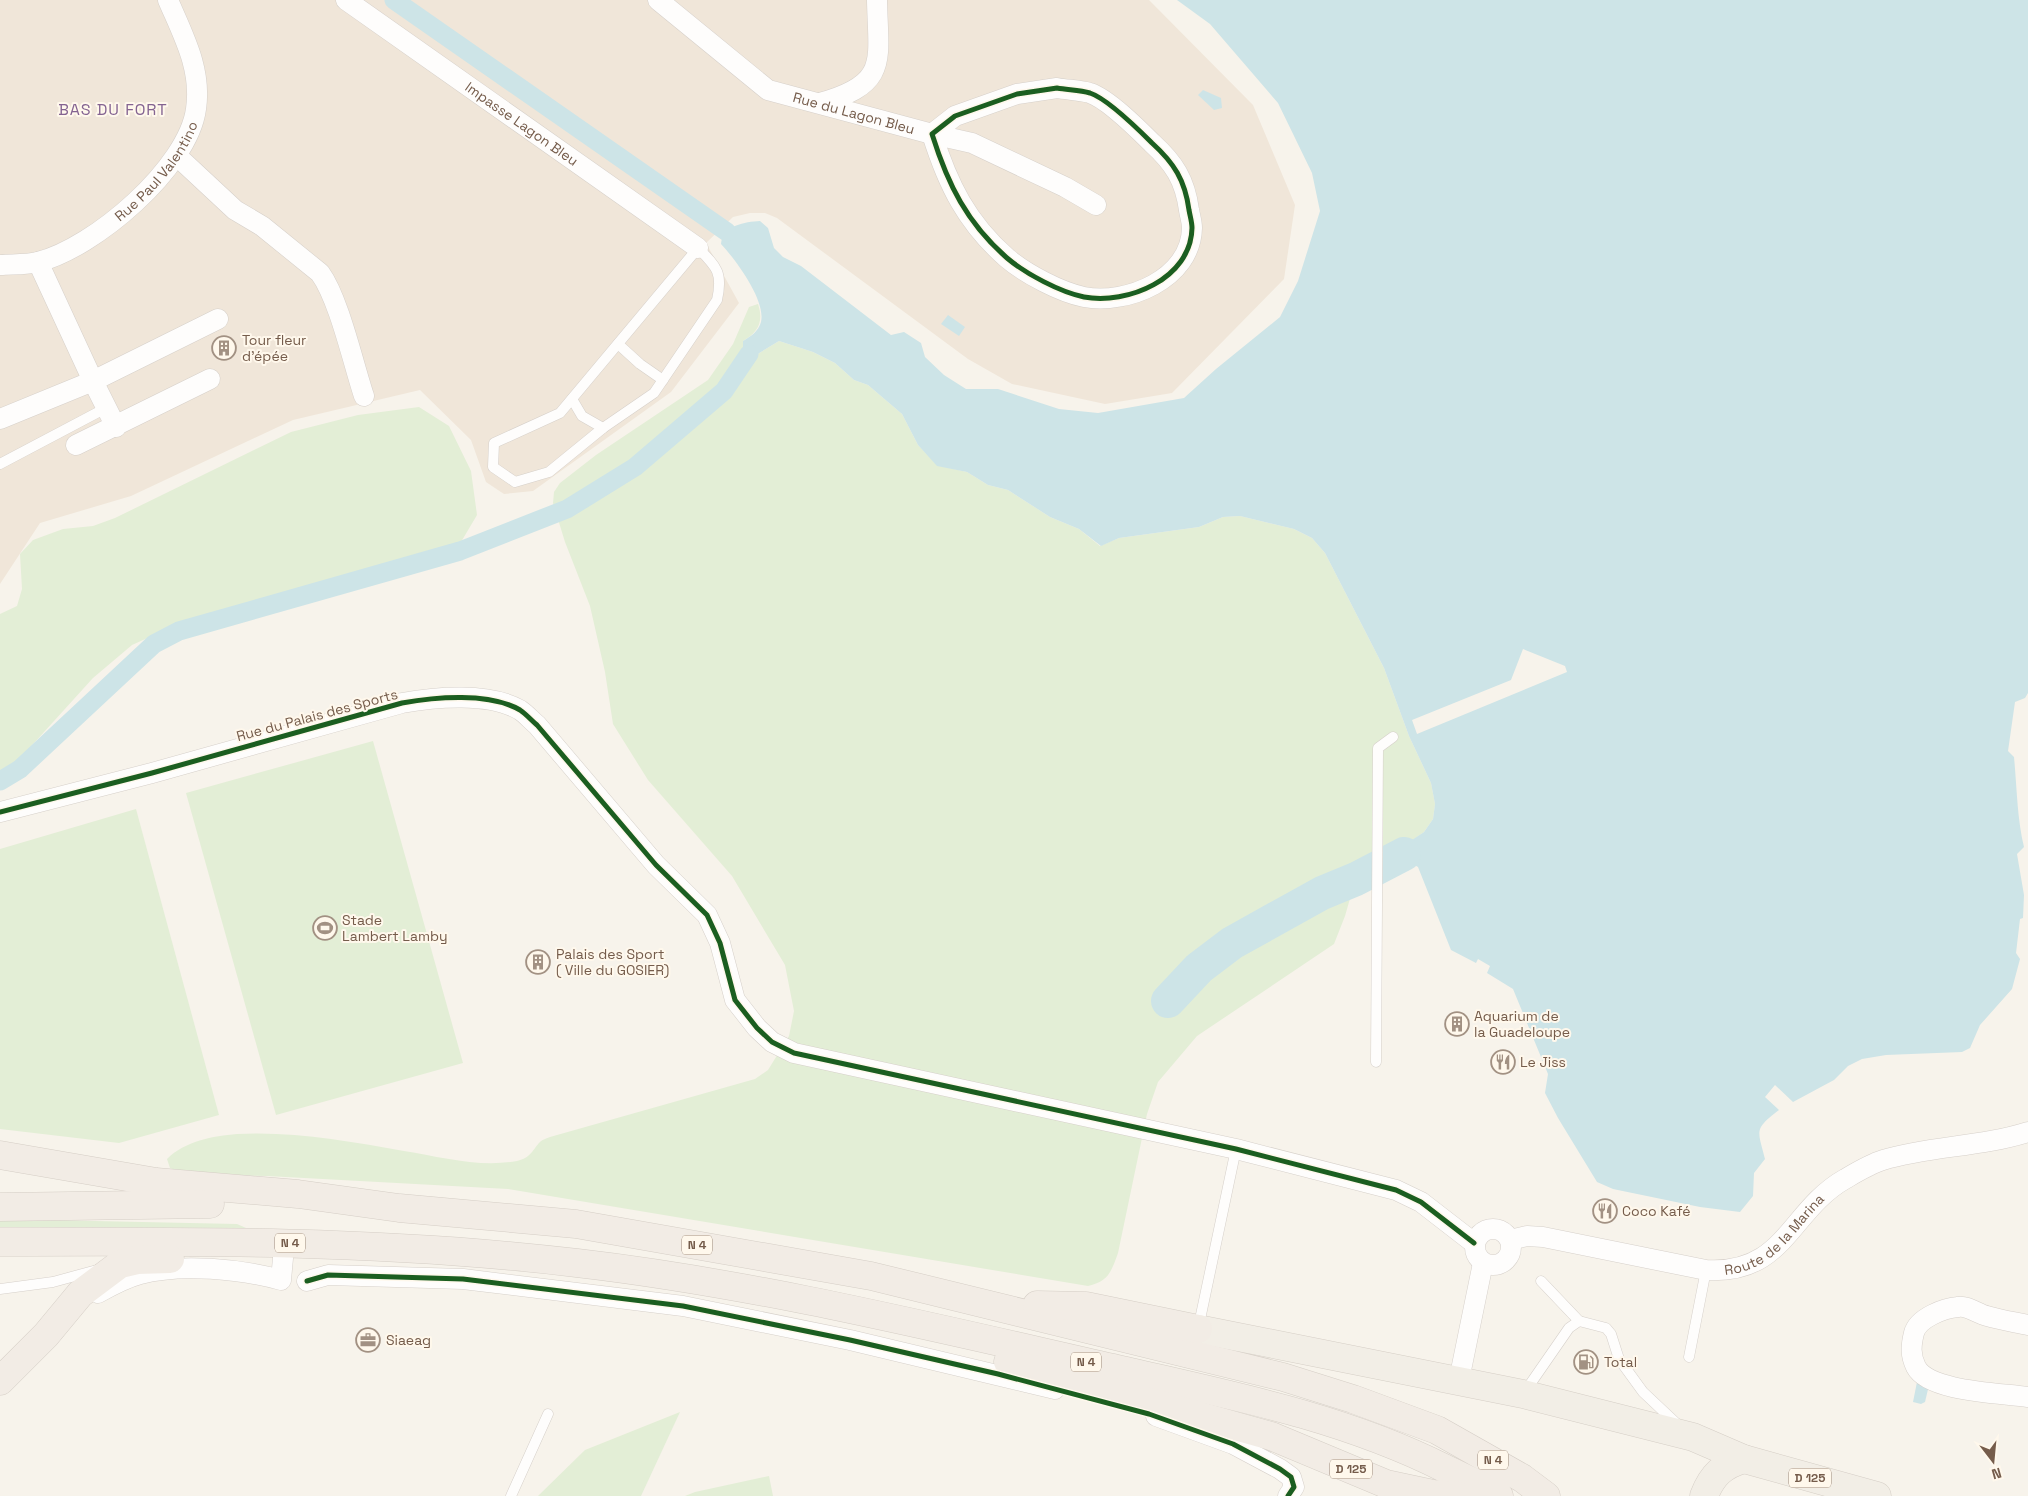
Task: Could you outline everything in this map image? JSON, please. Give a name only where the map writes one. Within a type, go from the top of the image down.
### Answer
[{"type":"highway","points":[[0,1155],[156,1182],[298,1194],[399,1208]]},
{"type":"highway","name":"N 4","points":[[0,1207],[179,1203],[399,1208],[576,1224],[870,1276],[991,1304],[1283,1377],[1393,1412],[1437,1430],[1522,1478],[1546,1496]]},
{"type":"highway","name":"N 4","points":[[0,1242],[180,1241],[365,1244],[475,1252],[579,1263],[756,1291],[955,1332],[1205,1389],[1328,1422],[1411,1451],[1499,1496]]},
{"type":"highway","points":[[0,1381],[46,1335],[80,1294],[120,1264],[137,1260],[283,1258],[579,1263]]},
{"type":"highway","name":"D 125","points":[[756,1291],[865,1325],[1157,1403],[1271,1436],[1386,1484],[1446,1495]]},
{"type":"highway","points":[[991,1304],[1086,1306],[1198,1329]]},
{"type":"main road","points":[[1198,1329],[1523,1394],[1693,1437],[1744,1459]]},
{"type":"main road","points":[[1704,1496],[1715,1474],[1727,1464],[1744,1459]]},
{"type":"main road","name":"D 125","points":[[1744,1459],[1876,1496]]},
{"type":"street","name":"Rue Paul Valentino","points":[[0,265],[38,262],[78,244],[140,199],[177,156],[188,135],[196,110],[197,86],[194,62],[168,0]]},
{"type":"street","name":"Impasse Lagon Bleu","points":[[346,0],[698,248]]},
{"type":"street","name":"Rue du Lagon Bleu","points":[[658,0],[768,90],[972,143],[1065,187],[1096,205]]},
{"type":"street","points":[[818,103],[849,95],[873,75],[880,49],[877,0]]},
{"type":"street","points":[[1057,88],[1092,94],[1120,114],[1163,153],[1182,177],[1192,229],[1186,252],[1172,272],[1150,288],[1120,297],[1084,297],[1041,281],[1008,259],[974,224],[956,196],[942,167],[932,134],[955,116],[1017,94],[1057,88]]},
{"type":"street","points":[[177,156],[236,210],[262,226],[320,272],[327,281],[364,396]]},
{"type":"street","points":[[38,262],[116,427]]},
{"type":"street","points":[[0,419],[93,381],[218,319]]},
{"type":"street","points":[[76,445],[116,427],[210,379]]},
{"type":"street","name":"Rue du Palais des Sports","points":[[0,812],[152,773],[369,711],[436,697],[474,698],[519,710],[537,725],[656,865],[707,916],[720,943],[735,1000],[757,1028],[772,1042],[794,1054],[1236,1149],[1396,1190],[1421,1202],[1474,1243]]},
{"type":"street","name":"Route de la Marina","points":[[1510,1240],[1528,1236],[1543,1238],[1706,1270],[1726,1271],[1742,1268],[1762,1260],[1781,1243],[1819,1198],[1844,1179],[1881,1160],[1923,1151],[2000,1140],[2028,1132]]},
{"type":"street","points":[[1489,1229],[1503,1232],[1510,1240],[1511,1251],[1505,1261],[1495,1266],[1483,1263],[1476,1255],[1474,1243],[1479,1234],[1489,1229]]},
{"type":"street","points":[[46,1335],[98,1293],[122,1280],[141,1273],[208,1269],[252,1272],[281,1280],[283,1258]]},
{"type":"street","points":[[1459,1380],[1483,1263]]},
{"type":"street","points":[[307,1281],[328,1275],[463,1279],[683,1306],[850,1340],[998,1374],[1149,1414],[1232,1444],[1280,1469],[1291,1477],[1294,1488],[1290,1495]]},
{"type":"street","points":[[2028,1325],[1987,1316],[1960,1306],[1937,1311],[1924,1321],[1915,1329],[1910,1349],[1916,1368],[1927,1377],[1946,1387],[2028,1397]]},
{"type":"lane","points":[[698,248],[715,266],[721,283],[717,300],[654,393],[603,428],[549,472],[515,482],[493,467],[494,443],[560,413],[698,248]]},
{"type":"lane","points":[[618,344],[640,364],[663,380]]},
{"type":"lane","points":[[572,399],[582,416],[603,428]]},
{"type":"lane","points":[[0,464],[106,408]]},
{"type":"lane","points":[[1376,1062],[1379,887],[1378,748],[1392,737]]},
{"type":"lane","points":[[1198,1329],[1236,1149]]},
{"type":"lane","points":[[0,1288],[53,1282],[120,1264]]},
{"type":"lane","points":[[1688,1357],[1706,1270]]},
{"type":"lane","points":[[1541,1281],[1579,1321],[1606,1328],[1611,1334],[1619,1359],[1643,1392],[1668,1417],[1693,1437]]},
{"type":"lane","points":[[1523,1394],[1569,1328],[1579,1321]]},
{"type":"lane","points":[[511,1496],[548,1414]]},
{"type":"shaded area","points":[[0,0],[1149,0],[1253,105],[1295,205],[1284,279],[1172,393],[1105,404],[1012,384],[968,359],[777,218],[765,213],[750,213],[733,217],[706,243],[739,303],[671,392],[533,491],[504,494],[486,482],[471,440],[420,390],[293,420],[131,496],[40,523],[0,584]]},
{"type":"green space","points":[[758,304],[760,321],[758,326],[753,334],[743,341],[756,355],[779,341],[813,352],[835,363],[854,380],[868,385],[902,414],[918,445],[937,465],[967,472],[988,485],[1008,490],[1050,517],[1079,529],[1100,546],[1119,538],[1199,527],[1223,517],[1240,516],[1294,529],[1312,538],[1325,553],[1384,668],[1409,736],[1431,783],[1435,804],[1433,819],[1424,832],[1410,842],[1364,863],[1357,874],[1345,916],[1334,944],[1197,1036],[1158,1082],[1147,1114],[1118,1253],[1108,1275],[1101,1281],[1088,1286],[508,1189],[267,1176],[188,1175],[170,1168],[167,1159],[182,1148],[200,1140],[218,1136],[258,1133],[300,1135],[446,1159],[489,1163],[517,1161],[529,1156],[540,1142],[549,1137],[755,1079],[768,1070],[789,1036],[794,1011],[785,965],[732,876],[648,780],[613,724],[605,672],[590,606],[565,542],[553,503],[554,492],[560,483],[596,455],[708,380],[733,344],[749,307]]},
{"type":"green space","points":[[419,407],[449,426],[471,471],[477,515],[461,542],[438,555],[163,631],[132,645],[93,678],[15,764],[0,771],[0,614],[17,606],[22,589],[20,554],[33,540],[63,529],[93,526],[115,518],[291,432],[358,415]]},
{"type":"green space","name":"Stade Lambert Lamby","points":[[373,741],[463,1063],[276,1115],[186,793]]},
{"type":"green space","points":[[136,809],[219,1115],[119,1143],[0,1129],[0,849]]},
{"type":"green space","points":[[0,1219],[237,1224],[246,1228],[0,1227]]},
{"type":"green space","points":[[680,1412],[641,1496],[538,1496],[585,1450]]},
{"type":"green space","points":[[769,1476],[773,1496],[685,1496],[695,1492]]},
{"type":"water","points":[[1177,0],[2028,0],[2028,693],[2025,698],[2015,702],[2008,751],[2014,757],[2024,847],[2017,854],[2024,895],[2023,918],[2020,919],[2016,953],[2020,959],[2012,989],[1980,1025],[1970,1048],[1962,1052],[1886,1055],[1862,1059],[1848,1066],[1834,1080],[1793,1102],[1775,1085],[1765,1097],[1779,1110],[1761,1127],[1759,1136],[1765,1159],[1754,1173],[1753,1196],[1740,1212],[1700,1207],[1613,1189],[1597,1182],[1545,1093],[1548,1074],[1513,989],[1487,973],[1490,966],[1478,959],[1476,963],[1451,950],[1418,867],[1411,863],[1405,863],[1403,846],[1424,832],[1433,819],[1435,804],[1431,783],[1409,736],[1384,668],[1325,553],[1312,538],[1294,529],[1240,516],[1223,517],[1199,527],[1119,538],[1101,546],[1079,529],[1050,517],[1008,490],[988,485],[967,472],[937,466],[918,445],[902,414],[868,385],[854,380],[835,363],[813,352],[779,341],[756,355],[743,351],[743,341],[756,331],[761,322],[759,303],[748,280],[721,244],[730,229],[748,222],[760,221],[768,228],[774,248],[783,257],[801,266],[891,335],[904,332],[921,343],[925,357],[944,375],[966,389],[998,389],[1059,409],[1098,413],[1184,398],[1216,369],[1280,317],[1298,281],[1320,211],[1312,173],[1278,103],[1210,24]]},
{"type":"water","points":[[1203,90],[1221,98],[1222,108],[1214,110],[1198,95]]},
{"type":"water","points":[[948,315],[965,327],[959,336],[941,324]]},
{"type":"water","points":[[1917,1382],[1929,1385],[1925,1402],[1921,1404],[1913,1402]]},
{"type":"pier","points":[[1523,649],[1565,666],[1567,672],[1417,734],[1412,720],[1511,680]]},
{"type":"waterway","points":[[394,0],[727,232]]},
{"type":"waterway","points":[[0,781],[20,769],[154,644],[179,631],[460,551],[567,509],[635,467],[724,391],[749,354]]},
{"type":"waterway","points":[[1168,1001],[1199,968],[1232,943],[1322,893],[1356,879],[1404,854]]},
{"type":"cycle path","points":[[1057,88],[1090,93],[1105,101],[1160,150],[1172,165],[1181,181],[1185,190],[1192,224],[1189,246],[1181,261],[1169,274],[1154,285],[1119,297],[1101,298],[1075,295],[1054,287],[1024,270],[993,245],[970,217],[952,186],[932,134],[955,116],[1017,94],[1057,88]]},
{"type":"cycle path","points":[[0,812],[152,773],[402,703],[430,699],[478,698],[507,704],[520,710],[537,725],[656,865],[707,915],[720,943],[735,1000],[757,1028],[772,1042],[794,1053],[1236,1149],[1396,1190],[1421,1202],[1474,1243]]},
{"type":"cycle path","points":[[307,1281],[328,1275],[463,1279],[683,1306],[850,1340],[998,1374],[1149,1414],[1233,1444],[1280,1469],[1291,1477],[1294,1487],[1288,1496]]},
{"type":"place","name":"Tour fleur d'épée","points":[[224,348]]},
{"type":"place","name":"Stade Lambert Lamby","points":[[325,928]]},
{"type":"place","name":"Palais des Sport ( Ville du GOSIER)","points":[[538,962]]},
{"type":"place","name":"Aquarium de la Guadeloupe","points":[[1457,1024]]},
{"type":"place","name":"Le Jiss","points":[[1503,1062]]},
{"type":"place","name":"Coco Kafé","points":[[1605,1211]]},
{"type":"place","name":"Siaeag","points":[[368,1340]]},
{"type":"place","name":"Total","points":[[1586,1362]]},
{"type":"district","name":"BAS DU FORT","points":[[113,109]]}]
